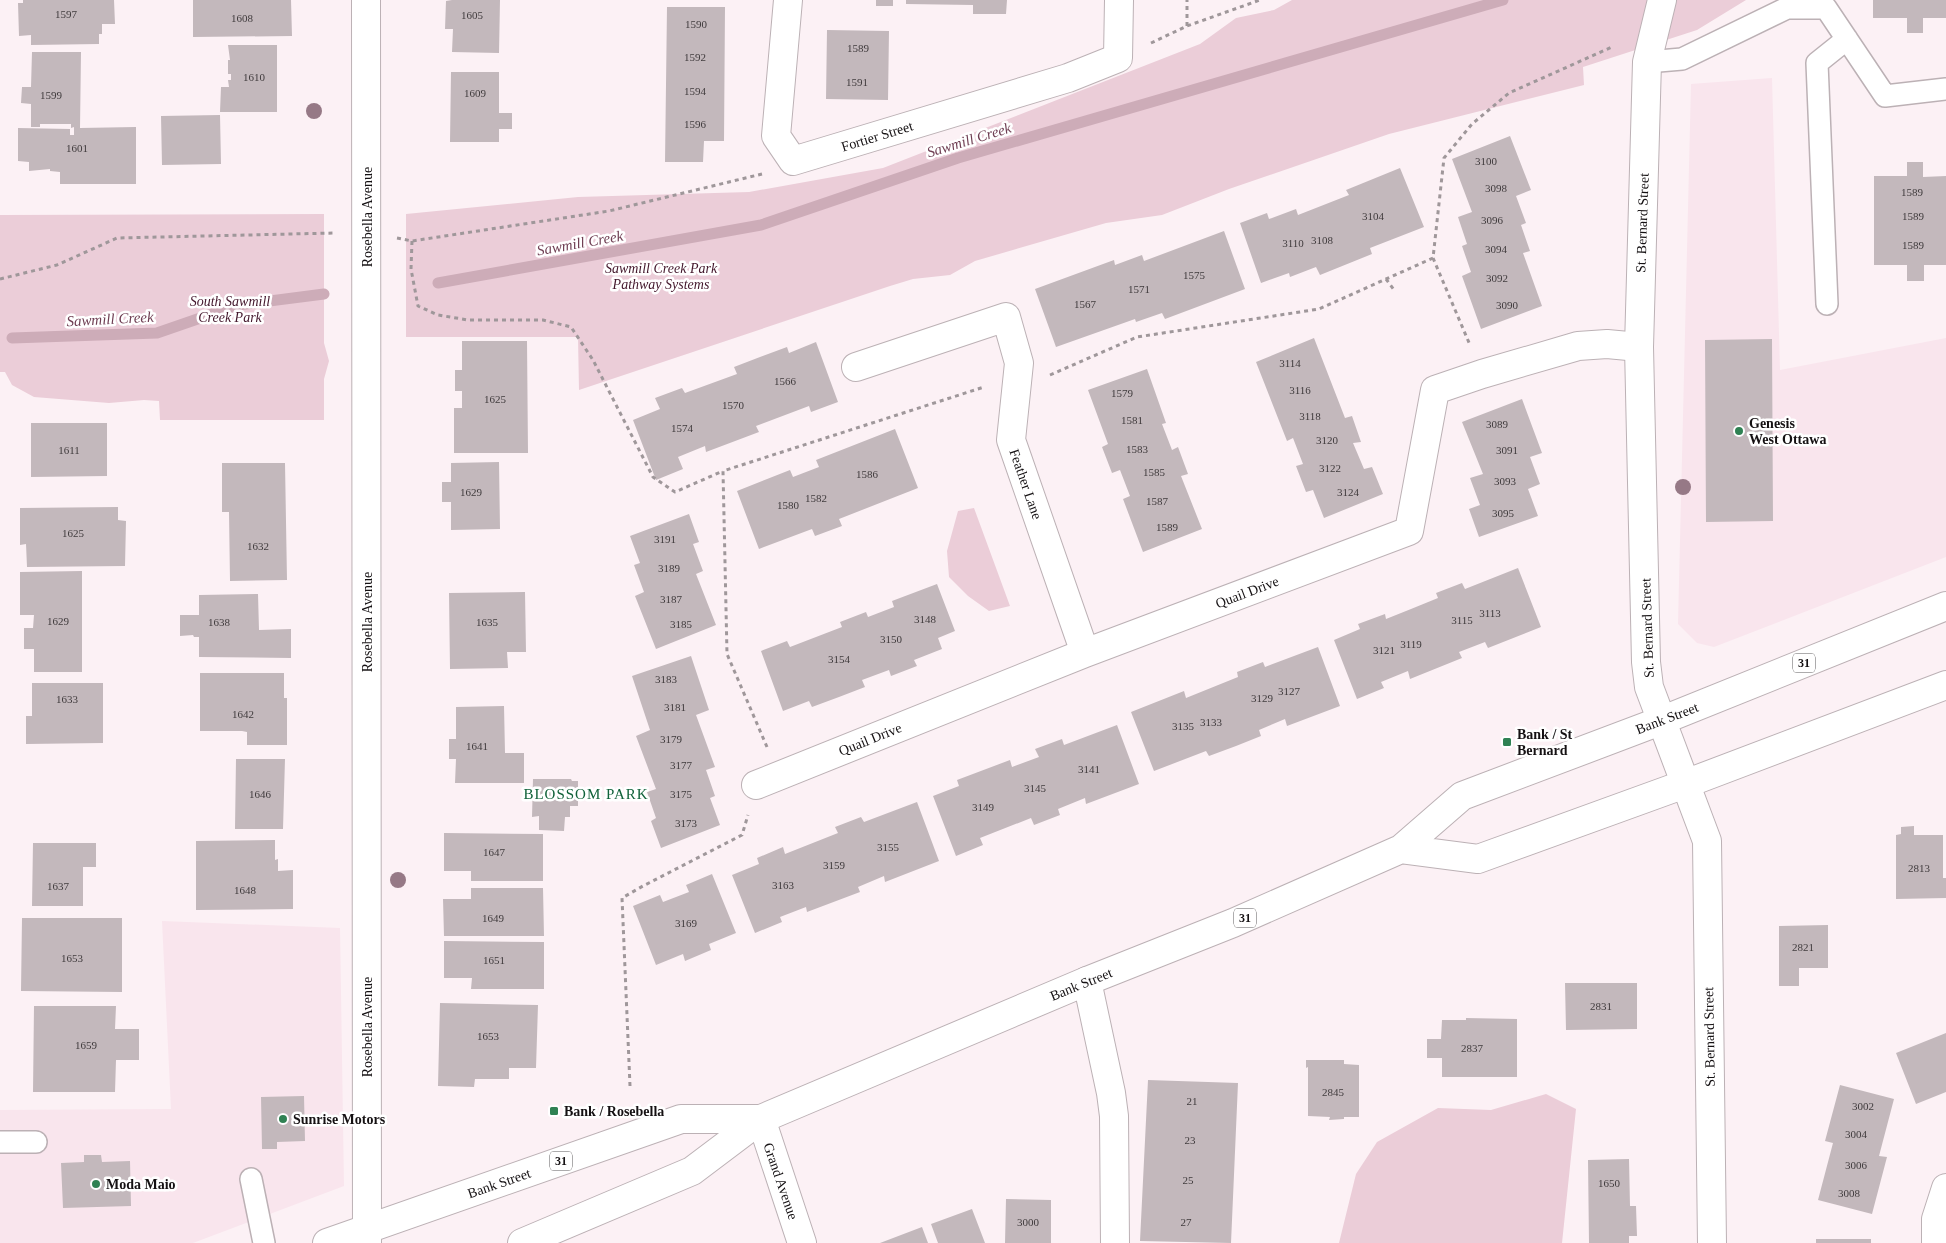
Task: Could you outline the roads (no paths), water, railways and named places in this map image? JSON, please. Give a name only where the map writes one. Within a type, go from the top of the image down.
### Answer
[{"type":"street","name":"Rosebella Avenue","points":[[366,0],[368,233],[366,1236]]},
{"type":"street","name":"Fortier Street","points":[[788,0],[776,136],[793,160],[1068,78],[1118,58],[1119,0]]},
{"type":"street","name":"St. Bernard Street","points":[[1662,0],[1647,62],[1639,346],[1646,662],[1649,686],[1707,841],[1712,1243]]},
{"type":"street","name":"Feather Lane","points":[[856,367],[1006,317],[1019,363],[1011,440],[1085,653]]},
{"type":"street","name":"Quail Drive","points":[[768,780],[1085,653],[1409,531],[1435,390],[1578,346],[1608,344],[1639,346]]},
{"type":"street","name":"Bank Street","points":[[522,1243],[692,1171],[761,1119],[1087,981],[1233,923],[1401,849],[1462,796],[1663,720],[1946,606]]},
{"type":"street","points":[[1401,849],[1478,859],[1686,784],[1946,685]]},
{"type":"street","points":[[1087,981],[1101,1053],[1112,1093],[1114,1116],[1114,1243]]},
{"type":"street","name":"Bank Street","points":[[327,1243],[366,1236],[681,1119],[761,1119]]},
{"type":"street","name":"Grand Avenue","points":[[761,1119],[802,1243]]},
{"type":"street","points":[[1936,1243],[1936,1220],[1946,1188]]},
{"type":"lane","points":[[1647,62],[1682,59],[1788,8],[1826,8],[1885,96],[1946,89]]},
{"type":"lane","points":[[1827,304],[1816,63],[1847,39]]},
{"type":"lane","points":[[0,1142],[36,1142]]},
{"type":"lane","points":[[251,1179],[264,1243]]},
{"type":"waterway","name":"Sawmill Creek","points":[[438,283],[761,225],[958,158],[1503,0]]},
{"type":"waterway","name":"Sawmill Creek","points":[[12,338],[157,333],[238,305],[324,294]]},
{"type":"place","name":"Genesis West Ottawa","points":[[1739,431]]},
{"type":"place","name":"Bank / St Bernard","points":[[1507,742]]},
{"type":"place","name":"Bank / Rosebella","points":[[554,1111]]},
{"type":"place","name":"Sunrise Motors","points":[[283,1119]]},
{"type":"place","name":"Moda Maio","points":[[96,1184]]},
{"type":"district","name":"BLOSSOM PARK","points":[[586,794]]},
{"type":"park label","name":"Sawmill Creek Park Pathway Systems","points":[[661,276]]},
{"type":"park label","name":"South Sawmill Creek Park","points":[[230,310]]}]
